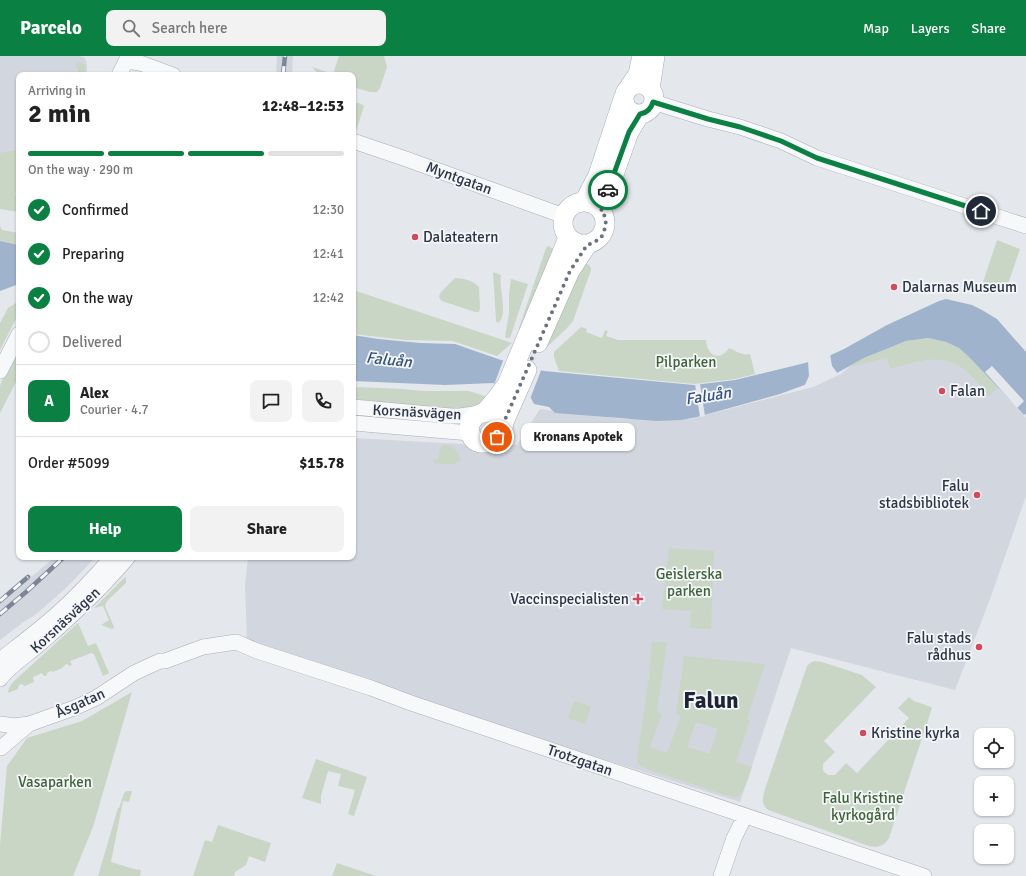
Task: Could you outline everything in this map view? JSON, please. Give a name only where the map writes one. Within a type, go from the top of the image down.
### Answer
[{"type":"main road","points":[[584,202],[598,175],[626,94],[638,74],[642,56]]},
{"type":"main road","points":[[601,211],[629,132],[648,102],[655,56]]},
{"type":"main road","points":[[637,84],[646,86],[648,102],[635,114],[630,112],[624,104],[626,94],[632,86],[637,84]]},
{"type":"main road","points":[[584,202],[594,204],[601,211],[605,219],[605,228],[602,236],[595,242],[587,245],[580,245],[568,238],[564,231],[563,224],[564,216],[568,209],[575,204],[584,202]]},
{"type":"main road","points":[[511,391],[470,423],[470,433],[473,439],[477,442],[489,442],[497,437],[502,431],[511,391],[526,356],[568,238]]},
{"type":"main road","points":[[526,356],[570,271],[587,245]]},
{"type":"main road","points":[[482,413],[497,412],[502,416],[504,422]]},
{"type":"street","points":[[120,72],[123,59]]},
{"type":"street","points":[[123,59],[137,72]]},
{"type":"street","points":[[123,59],[166,72]]},
{"type":"street","points":[[648,102],[748,130],[781,141],[817,158],[1026,226]]},
{"type":"street","name":"Myntgatan","points":[[356,143],[406,159],[564,216]]},
{"type":"street","points":[[0,371],[16,340]]},
{"type":"street","name":"Korsnäsvägen","points":[[356,407],[451,416],[482,413]]},
{"type":"street","name":"Korsnäsvägen","points":[[356,423],[470,433]]},
{"type":"street","name":"Korsnäsvägen","points":[[0,660],[56,615],[92,580],[109,560]]},
{"type":"street","name":"Korsnäsvägen","points":[[0,679],[10,668],[78,611],[125,560]]},
{"type":"street","name":"Åsgatan","points":[[0,724],[14,726],[29,724],[74,708],[96,698],[134,673],[160,661],[165,661],[203,647],[236,642]]},
{"type":"street","name":"Trotzgatan","points":[[236,642],[257,651],[372,688],[411,703],[924,876]]},
{"type":"street","points":[[0,724],[4,730],[1,749]]},
{"type":"street","name":"Åsgatan","points":[[1,749],[29,724]]},
{"type":"street","points":[[721,876],[734,838],[745,816]]},
{"type":"shaded area","points":[[0,56],[80,56],[85,58],[87,72],[16,72],[16,188],[0,174]]},
{"type":"shaded area","points":[[277,56],[293,56],[292,72],[276,72]]},
{"type":"shaded area","points":[[864,358],[970,358],[1026,418],[1026,496],[990,599],[955,690],[791,648],[740,802],[516,732],[247,640],[245,585],[248,560],[356,560],[356,438],[461,444],[517,445],[540,409],[620,419],[690,419],[813,387],[841,374]]},
{"type":"shaded area","points":[[51,560],[93,560],[65,589],[35,615],[0,640],[0,601],[12,593]]},
{"type":"green space","points":[[339,56],[384,56],[387,67],[380,88],[377,92],[370,92],[356,88],[356,72],[334,72]]},
{"type":"green space","points":[[80,62],[85,65],[86,72],[78,72],[76,64]]},
{"type":"green space","points":[[312,67],[327,72],[316,72]]},
{"type":"green space","points":[[356,102],[364,106],[356,131]]},
{"type":"green space","points":[[16,150],[16,212],[0,209],[0,153]]},
{"type":"green space","points":[[0,226],[2,230],[16,232],[16,244],[0,241]]},
{"type":"green space","points":[[997,240],[1020,249],[1006,290],[983,282]]},
{"type":"green space","points":[[548,246],[554,249],[521,331],[519,328],[546,248]]},
{"type":"green space","points":[[583,263],[590,266],[591,270],[573,321],[544,350]]},
{"type":"green space","points":[[493,272],[501,275],[500,280],[503,314],[498,323],[496,321]]},
{"type":"green space","points":[[455,278],[468,280],[479,287],[479,312],[442,301],[440,299],[439,296],[441,292]]},
{"type":"green space","points":[[511,279],[528,284],[510,338],[506,338],[505,337],[509,313]]},
{"type":"green space","points":[[356,291],[512,343],[497,356],[453,341],[405,340],[356,334]]},
{"type":"green space","points":[[16,303],[16,319],[0,350],[0,323],[8,308]]},
{"type":"green space","name":"Pilparken","points":[[581,327],[587,329],[586,332],[602,338],[605,330],[608,331],[606,336],[618,340],[706,340],[709,350],[714,355],[722,355],[729,348],[742,354],[750,354],[755,374],[735,379],[694,384],[559,371],[554,357],[554,352]]},
{"type":"green space","points":[[928,338],[946,342],[959,348],[998,388],[989,396],[966,371],[948,361],[920,361],[890,369],[887,358],[849,367],[864,358],[906,341]]},
{"type":"green space","points":[[16,351],[16,382],[0,413],[0,386]]},
{"type":"green space","points":[[356,387],[423,391],[468,391],[491,399],[473,406],[454,409],[356,399]]},
{"type":"green space","points":[[443,445],[450,446],[455,449],[461,459],[459,462],[452,464],[433,463],[434,459],[438,460],[440,449]]},
{"type":"green space","name":"Geislerska parken","points":[[669,548],[714,551],[711,629],[690,628],[691,611],[662,609]]},
{"type":"green space","points":[[126,577],[126,583],[107,601],[105,606],[114,628],[112,629],[101,625],[109,620],[103,606],[94,608]]},
{"type":"green space","points":[[78,623],[88,646],[96,643],[109,673],[103,676],[94,654],[91,653],[70,661],[72,665],[70,666],[67,664],[53,672],[48,672],[46,676],[42,673],[33,677],[34,682],[25,686],[22,684],[19,685],[18,689],[8,693],[13,682]]},
{"type":"green space","points":[[652,642],[667,642],[657,712],[662,714],[650,747],[667,753],[681,716],[676,714],[684,656],[765,664],[747,719],[750,720],[736,762],[752,767],[744,790],[738,796],[734,797],[725,795],[650,770],[638,764],[637,760]],"holes":[[[696,722],[718,729],[709,754],[687,747]]]},
{"type":"green space","name":"Falu Kristine kyrkogård","points":[[814,661],[822,662],[862,675],[876,687],[824,741],[835,752],[823,764],[823,771],[828,775],[835,775],[846,763],[857,773],[909,718],[898,708],[909,697],[914,701],[932,708],[889,838],[880,846],[869,846],[768,810],[765,807],[763,798],[765,790],[807,666]]},
{"type":"green space","name":"Vasaparken","points":[[132,692],[93,827],[73,876],[0,876],[0,845],[7,766],[27,738],[82,721]]},
{"type":"green space","points":[[574,701],[591,706],[585,724],[568,718]]},
{"type":"green space","points":[[316,759],[367,777],[354,816],[348,814],[355,790],[338,786],[341,774],[328,771],[321,796],[321,804],[302,798]]},
{"type":"green space","points":[[127,791],[132,791],[129,802],[123,801],[111,862],[141,870],[140,876],[98,876],[118,808],[124,793]]},
{"type":"green space","points":[[218,825],[271,843],[265,862],[249,856],[246,865],[235,872],[234,876],[193,876],[205,840],[212,842]]},
{"type":"green space","points":[[337,863],[376,876],[332,876]]},
{"type":"water","points":[[0,241],[16,244],[16,285],[0,291]]},
{"type":"water","name":"Faluån","points":[[946,299],[972,305],[982,310],[997,319],[1026,352],[1026,414],[1024,415],[959,348],[946,342],[928,338],[906,341],[864,358],[837,373],[780,394],[681,420],[657,421],[555,413],[549,407],[534,404],[531,398],[493,383],[445,385],[356,381],[356,335],[420,343],[455,344],[501,360],[544,371],[694,385],[735,380],[831,355],[887,325]]},
{"type":"pier","points":[[830,354],[832,366],[838,374],[804,387],[809,376],[808,361]]},
{"type":"pier","points":[[504,358],[542,368],[530,399],[494,385]]},
{"type":"pier","points":[[992,366],[1024,401],[1017,408],[985,372]]},
{"type":"pier","points":[[695,384],[700,384],[705,416],[700,417]]},
{"type":"railway","points":[[283,72],[285,56]]},
{"type":"railway","points":[[0,614],[61,560]]},
{"type":"railway","points":[[0,601],[28,577]]},
{"type":"way so far","points":[[497,437],[502,431],[504,422],[570,271],[587,245],[595,242],[602,236],[606,224],[604,214],[601,211],[608,190]]},
{"type":"place","name":"Dalateatern","points":[[415,237]]},
{"type":"place","name":"Dalarnas Museum","points":[[894,287]]},
{"type":"place","name":"Falan","points":[[942,391]]},
{"type":"place","name":"Kronans Apotek","points":[[497,437]]},
{"type":"place","name":"Falu stadsbibliotek","points":[[977,495]]},
{"type":"place","name":"Vaccinspecialisten","points":[[638,599]]},
{"type":"place","name":"Falu stads rådhus","points":[[979,647]]},
{"type":"place","name":"Kristine kyrka","points":[[863,733]]},
{"type":"district","name":"Falun","points":[[711,700]]},
{"type":"route","points":[[608,190],[629,132],[640,114],[649,110],[652,107],[653,102],[740,127],[781,141],[817,158],[981,211]]}]
